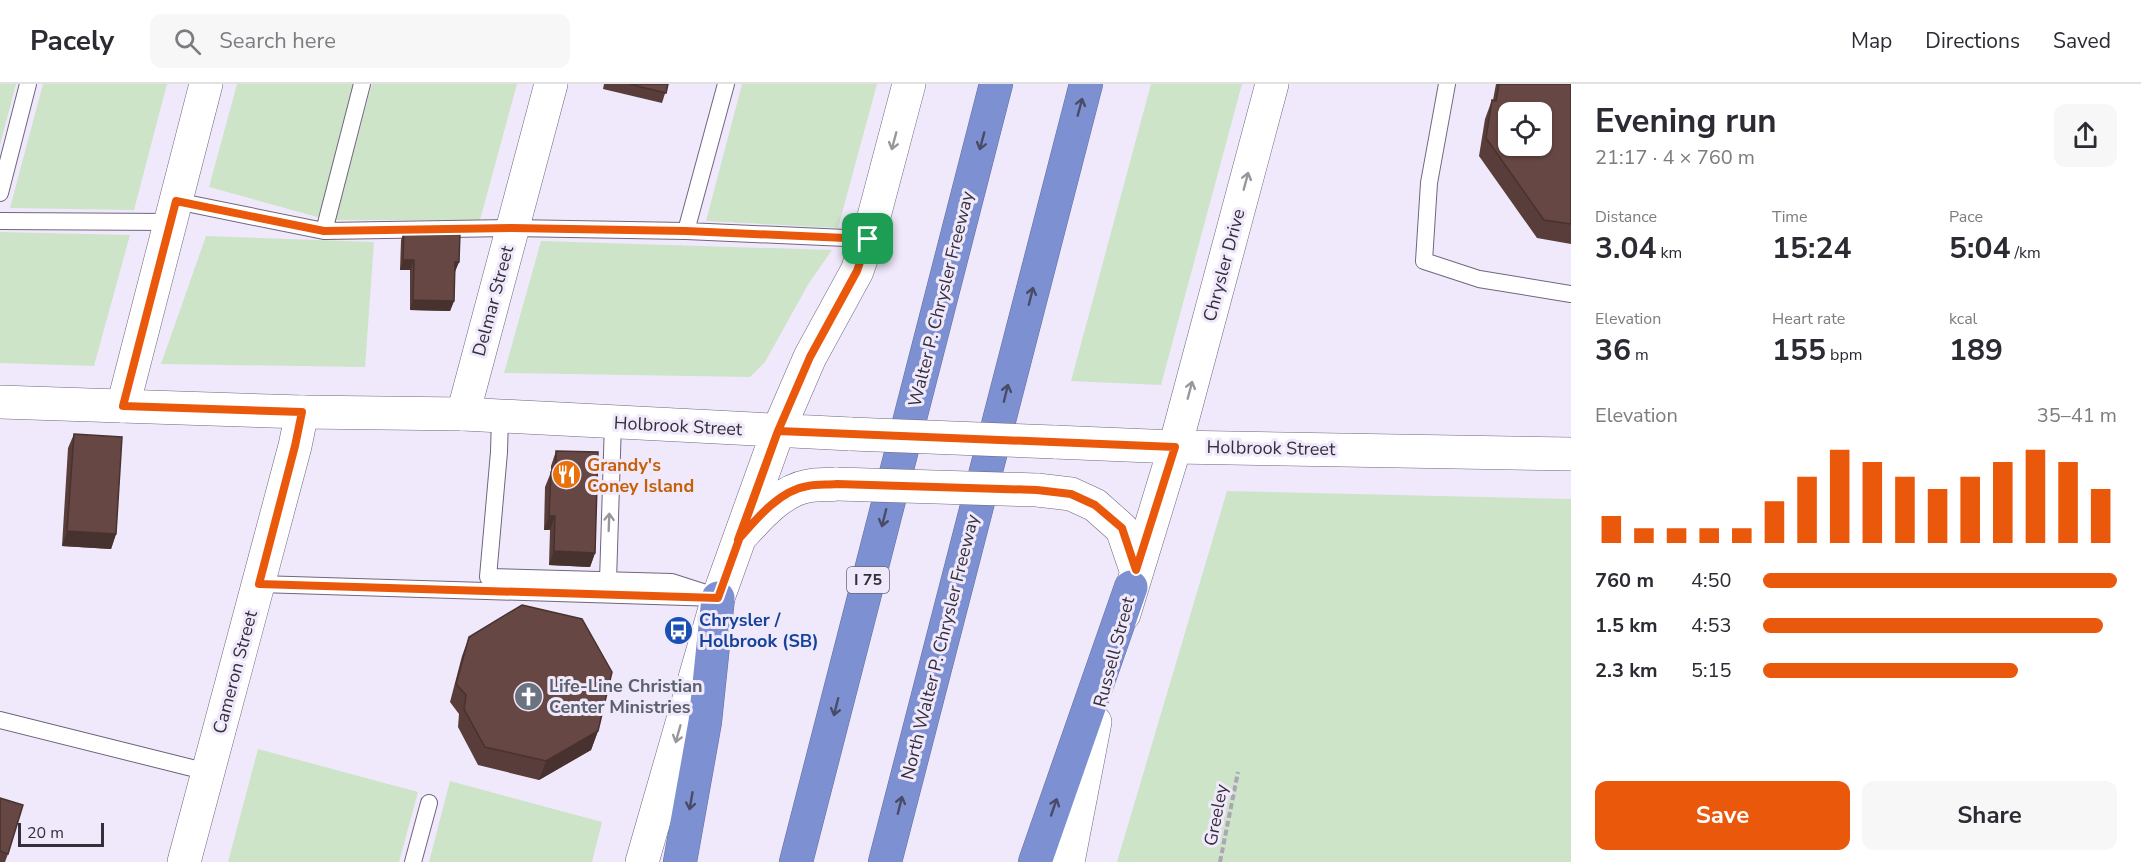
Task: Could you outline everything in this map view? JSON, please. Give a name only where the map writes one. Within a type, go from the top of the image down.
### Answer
[{"type":"highway","name":"Walter P. Chrysler Freeway","points":[[796,862],[996,84]]},
{"type":"highway","name":"North Walter P. Chrysler Freeway","points":[[885,862],[1086,84]]},
{"type":"highway","points":[[1035,862],[1133,579]]},
{"type":"highway","points":[[680,862],[708,700],[720,591]]},
{"type":"street","points":[[123,406],[206,84]]},
{"type":"street","name":"Delmar Street","points":[[463,414],[551,84]]},
{"type":"street","points":[[642,862],[720,591],[778,431],[810,357],[857,271],[868,239],[909,84]]},
{"type":"street","name":"Chrysler Drive","points":[[1175,447],[1272,84]]},
{"type":"street","name":"Holbrook Street","points":[[0,402],[302,412],[463,414],[778,431],[1175,447],[1571,454]]},
{"type":"street","name":"Cameron Street","points":[[184,862],[259,584],[302,412]]},
{"type":"street","name":"Russell Street","points":[[1068,862],[1092,734],[1133,579],[1175,447]]},
{"type":"street","points":[[738,540],[759,517],[791,491],[807,486],[837,484],[1037,490],[1071,494],[1095,505],[1122,528],[1133,579]]},
{"type":"lane","points":[[0,193],[28,84]]},
{"type":"lane","points":[[324,231],[362,84]]},
{"type":"lane","points":[[686,231],[726,84]]},
{"type":"lane","points":[[1447,84],[1430,183],[1424,261],[1479,279],[1571,294]]},
{"type":"lane","points":[[0,221],[173,211],[324,231],[512,228],[686,231],[868,239]]},
{"type":"lane","points":[[500,417],[488,577],[672,582],[720,591]]},
{"type":"lane","points":[[608,580],[613,422]]},
{"type":"lane","points":[[259,584],[720,591]]},
{"type":"lane","points":[[0,720],[208,772]]},
{"type":"lane","points":[[413,862],[429,803]]},
{"type":"path","name":"Greeley","points":[[1220,862],[1238,772]]},
{"type":"green space","points":[[0,84],[16,84],[0,145]]},
{"type":"green space","points":[[43,84],[167,84],[134,210],[10,208]]},
{"type":"green space","points":[[237,84],[358,84],[321,218],[209,187]]},
{"type":"green space","points":[[372,84],[517,84],[480,220],[335,220]]},
{"type":"green space","points":[[742,84],[877,84],[838,228],[706,221]]},
{"type":"green space","points":[[1151,84],[1242,84],[1161,385],[1071,381]]},
{"type":"green space","points":[[0,232],[130,235],[94,366],[0,363]]},
{"type":"green space","points":[[206,236],[374,242],[365,367],[161,364]]},
{"type":"green space","points":[[541,241],[832,250],[809,283],[765,362],[750,377],[504,373]]},
{"type":"green space","points":[[1227,491],[1571,499],[1571,862],[1117,862]]},
{"type":"green space","points":[[258,749],[418,792],[399,862],[228,862]]},
{"type":"green space","points":[[450,781],[602,822],[592,862],[429,862]]},
{"type":"building","points":[[629,84],[668,84],[666,93]]},
{"type":"building","points":[[1499,84],[1571,84],[1571,224],[1544,220],[1499,156],[1552,156],[1552,102],[1498,102],[1498,155],[1486,138],[1492,100],[1496,101]]},
{"type":"building","points":[[404,230],[460,232],[459,262],[455,262],[454,301],[413,300],[414,260],[403,260]]},
{"type":"building","points":[[74,434],[122,437],[116,534],[67,531]]},
{"type":"building","points":[[556,451],[598,452],[595,553],[554,551],[555,516],[549,516],[551,472],[556,472]]},
{"type":"building","name":"Life-Line Christian Center Ministries","points":[[522,605],[582,619],[612,672],[598,731],[546,761],[485,747],[464,709],[466,695],[456,684],[469,637]]},
{"type":"building","points":[[0,798],[23,805],[8,854],[0,851]]},
{"type":"place","name":"Grandy's Coney Island","points":[[566,475]]},
{"type":"place","name":"Chrysler / Holbrook (SB)","points":[[678,630]]},
{"type":"place","name":"Life-Line Christian Center Ministries","points":[[528,696]]},
{"type":"route","points":[[868,239],[686,231],[512,228],[324,231],[176,201],[123,406],[302,412],[259,584],[718,598],[738,540],[778,431],[1175,447],[1136,570],[1122,528],[1095,505],[1071,494],[1037,490],[837,484],[807,486],[791,491],[759,517],[738,540],[758,485],[778,431],[810,357],[857,271],[868,239]]}]
